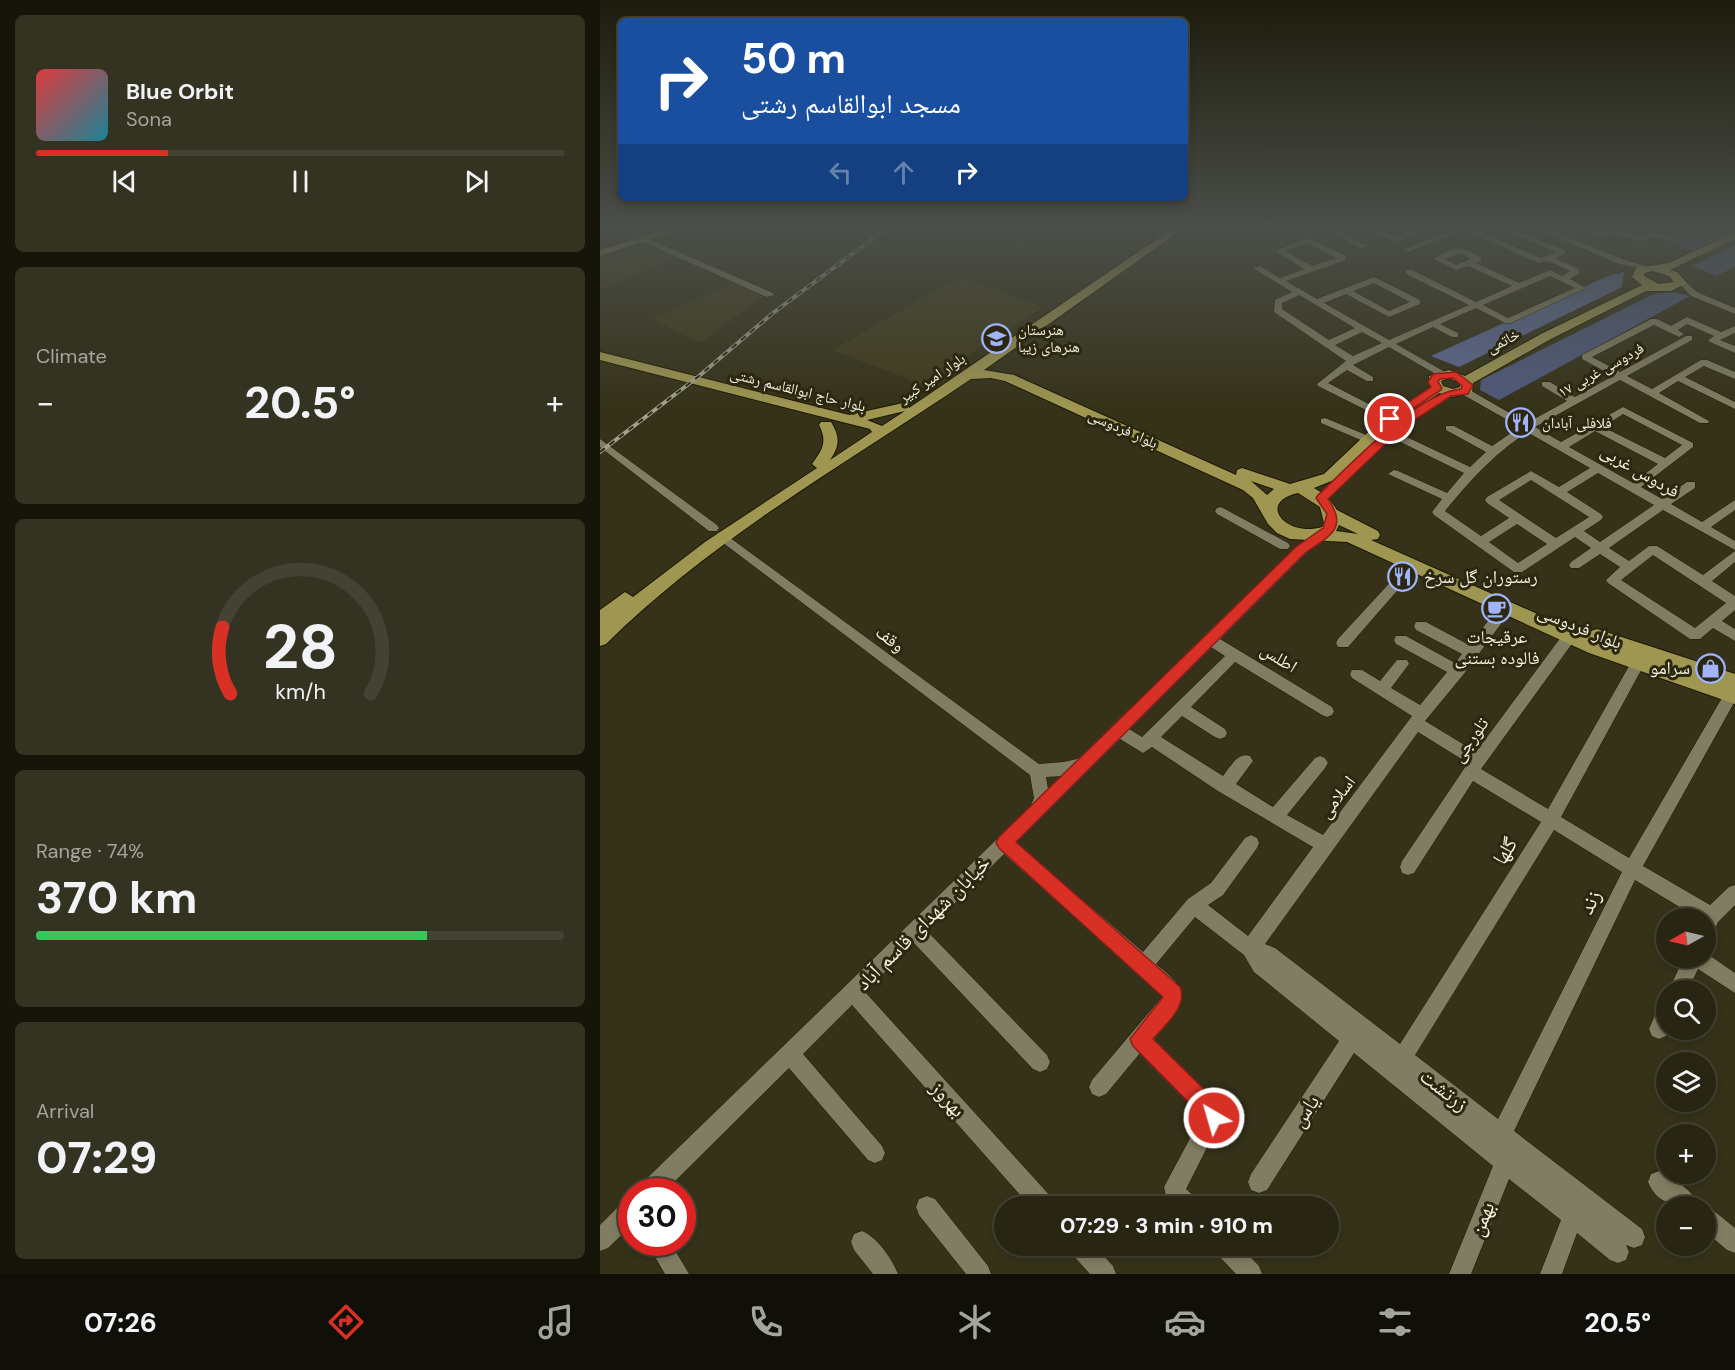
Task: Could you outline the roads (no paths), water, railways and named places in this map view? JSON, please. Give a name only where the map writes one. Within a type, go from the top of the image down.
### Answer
[{"type":"main road","name":"بلوار امیر کبیر","points":[[718,532],[822,467],[903,407],[1083,290]]},
{"type":"main road","name":"بلوار امیر کبیر","points":[[873,431],[965,375],[1084,290]]},
{"type":"main road","name":"خاتمی","points":[[1452,384],[1628,290]]},
{"type":"main road","name":"خاتمی","points":[[1452,384],[1644,290]]},
{"type":"main road","name":"بلوار فردوسی","points":[[1005,348],[1006,364],[1017,372],[1255,478],[1289,489]]},
{"type":"main road","name":"بلوار حاج ابوالقاسم رشتی","points":[[600,356],[831,421]]},
{"type":"main road","name":"بلوار حاج ابوالقاسم رشتی","points":[[600,366],[873,431]]},
{"type":"main road","name":"بلوار فردوسی","points":[[965,375],[991,374],[1009,378],[1248,486],[1258,494],[1268,510]]},
{"type":"main road","points":[[1289,489],[1304,490],[1322,498],[1332,514],[1332,522],[1328,531],[1318,536],[1295,536],[1276,525],[1268,510],[1275,495],[1289,489],[1315,483],[1329,477],[1367,438],[1390,426],[1452,384]]},
{"type":"main road","points":[[822,467],[832,443],[831,421],[882,414],[903,407]]},
{"type":"main road","points":[[1322,498],[1390,426]]},
{"type":"main road","name":"بلوار فردوسی","points":[[1332,514],[1356,528],[1560,620],[1734,691]]},
{"type":"main road","points":[[600,620],[718,532]]},
{"type":"main road","points":[[600,639],[718,532]]},
{"type":"main road","name":"بلوار فردوسی","points":[[1318,536],[1349,537],[1569,637],[1638,663],[1734,691]]},
{"type":"street","points":[[761,290],[770,295]]},
{"type":"street","name":"فردوس غربی","points":[[1296,290],[1389,343],[1452,384],[1527,428],[1735,546]]},
{"type":"street","points":[[1317,302],[1347,291],[1389,314],[1418,302],[1395,290]]},
{"type":"street","points":[[1446,290],[1508,321],[1576,290]]},
{"type":"street","points":[[1471,472],[1322,384],[1329,375],[1389,343],[1508,290]]},
{"type":"street","points":[[1680,290],[1735,311]]},
{"type":"street","points":[[1691,290],[1694,294]]},
{"type":"street","points":[[1299,292],[1278,302],[1277,310],[1370,379]]},
{"type":"street","points":[[1704,421],[1585,357],[1654,321],[1671,330],[1687,320],[1719,335]]},
{"type":"street","points":[[1433,324],[1455,335]]},
{"type":"street","points":[[1327,345],[1362,328]]},
{"type":"street","points":[[1735,329],[1713,340],[1735,350]]},
{"type":"street","name":"فردوسی غربی ۱۷","points":[[1481,542],[1438,512],[1471,472],[1493,451],[1527,428],[1689,338],[1671,330]]},
{"type":"street","points":[[1652,393],[1704,362],[1735,376]]},
{"type":"street","points":[[1677,377],[1735,406]]},
{"type":"street","points":[[1546,384],[1575,401]]},
{"type":"street","points":[[1561,447],[1623,410],[1689,445],[1633,488]]},
{"type":"street","points":[[1324,421],[1367,438]]},
{"type":"street","points":[[1595,427],[1665,463]]},
{"type":"street","points":[[1450,428],[1493,451]]},
{"type":"street","name":"وقف","points":[[600,442],[1037,771]]},
{"type":"street","points":[[1559,492],[1598,468]]},
{"type":"street","points":[[1394,474],[1449,498]]},
{"type":"street","points":[[1517,518],[1481,542],[1518,569],[1557,545],[1597,518],[1531,475],[1491,500],[1557,545]]},
{"type":"street","points":[[1575,565],[1690,485]]},
{"type":"street","points":[[1702,527],[1735,504]]},
{"type":"street","points":[[1221,511],[1284,546]]},
{"type":"street","points":[[1272,579],[1284,546],[1276,525]]},
{"type":"street","points":[[1576,532],[1628,566]]},
{"type":"street","name":"خیابان شهدای قاسم آباد","points":[[663,1178],[1318,536]]},
{"type":"street","points":[[1653,549],[1703,582],[1735,603],[1695,635],[1612,579],[1653,549]]},
{"type":"street","points":[[1703,582],[1735,555]]},
{"type":"street","points":[[1343,643],[1412,566]]},
{"type":"street","name":"اسلامی","points":[[1119,730],[1143,746],[1150,738],[1224,786],[1325,845],[1419,718],[1505,609]]},
{"type":"street","points":[[1712,621],[1735,636]]},
{"type":"street","points":[[1421,626],[1472,652]]},
{"type":"street","name":"تلورجی","points":[[1408,867],[1475,766],[1569,637]]},
{"type":"street","name":"اطلس","points":[[1210,640],[1327,711]]},
{"type":"street","points":[[1401,640],[1458,671]]},
{"type":"street","points":[[1150,738],[1235,654]]},
{"type":"street","name":"گلها","points":[[1397,1065],[1551,820],[1638,663]]},
{"type":"street","points":[[1382,689],[1402,664]]},
{"type":"street","points":[[1357,674],[1382,689],[1475,766],[1551,820],[1632,868],[1687,908]]},
{"type":"street","name":"زند","points":[[1502,1135],[1632,868],[1734,691]]},
{"type":"street","points":[[1181,708],[1220,733]]},
{"type":"street","points":[[1224,786],[1245,761]]},
{"type":"street","points":[[1034,813],[1042,798],[1037,771],[1064,770],[1086,763]]},
{"type":"street","points":[[1275,817],[1320,763]]},
{"type":"street","points":[[1005,843],[1144,965],[1174,997],[1099,1087]]},
{"type":"street","points":[[1144,965],[1194,905],[1217,889],[1251,843]]},
{"type":"street","points":[[1250,950],[1325,845]]},
{"type":"street","points":[[1716,915],[1733,898]]},
{"type":"street","name":"زرتشت","points":[[1194,905],[1250,950],[1260,966],[1351,1040],[1397,1065],[1502,1135],[1574,1216],[1618,1252]]},
{"type":"street","points":[[915,931],[1040,1062]]},
{"type":"street","name":"زرتشت","points":[[1250,950],[1269,954],[1397,1065],[1504,1163],[1539,1177],[1634,1237]]},
{"type":"street","points":[[1711,968],[1735,984]]},
{"type":"street","name":"بهروز","points":[[853,992],[1035,1196]]},
{"type":"street","points":[[1140,1039],[1214,1114],[1175,1187],[1175,1193],[1178,1196]]},
{"type":"street","name":"یاس","points":[[1259,1182],[1351,1040]]},
{"type":"street","points":[[790,1054],[875,1153]]},
{"type":"street","name":"بهمن","points":[[1460,1274],[1504,1163]]},
{"type":"street","points":[[1662,1184],[1676,1196]]},
{"type":"street","points":[[927,1206],[980,1274]]},
{"type":"street","points":[[1551,1274],[1574,1216]]},
{"type":"street","points":[[600,1240],[618,1223]]},
{"type":"street","points":[[1716,1227],[1735,1242]]},
{"type":"street","points":[[862,1242],[887,1274]]},
{"type":"street","points":[[666,1256],[678,1274]]},
{"type":"street","points":[[1089,1256],[1105,1274]]},
{"type":"street","points":[[1234,1256],[1251,1274]]},
{"type":"railway","points":[[600,452],[699,376],[803,290]]},
{"type":"place","name":"هنرستان هنرهای زیبا","points":[[997,339]]},
{"type":"place","name":"فلافلی آبادان","points":[[1521,423]]},
{"type":"place","name":"رستوران گل سرخ","points":[[1403,577]]},
{"type":"place","name":"عرقیجات فالوده بستنی","points":[[1497,608]]},
{"type":"place","name":"سرامو","points":[[1711,668]]}]
